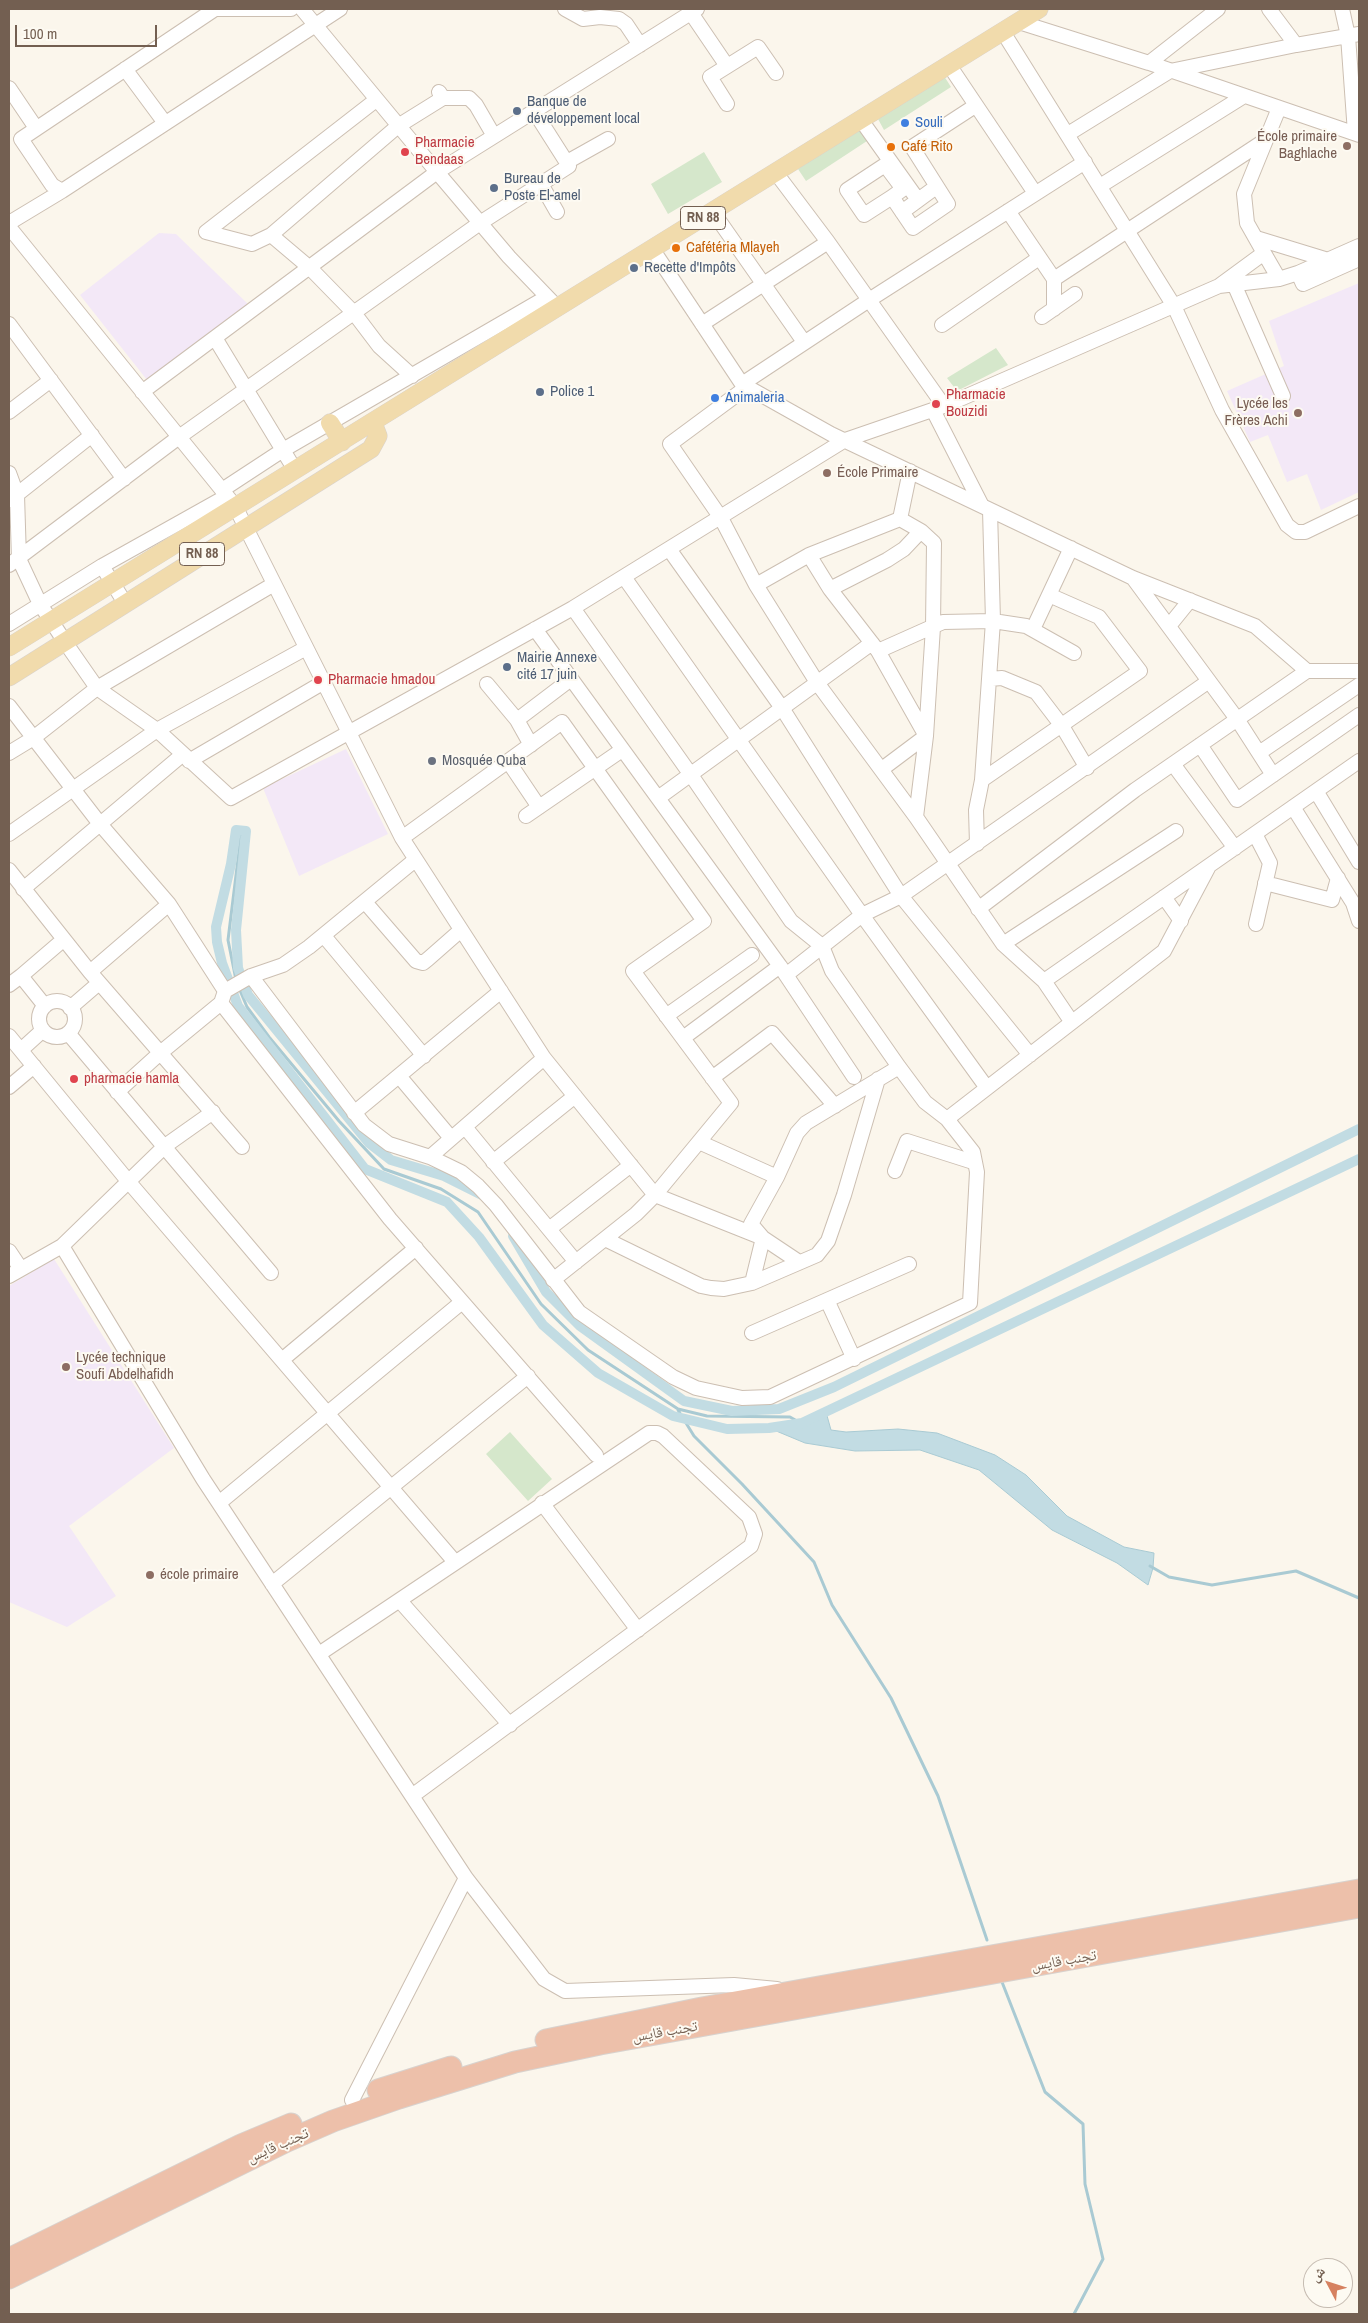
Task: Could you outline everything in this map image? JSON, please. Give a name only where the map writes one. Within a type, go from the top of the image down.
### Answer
[{"type":"highway","name":"تجنب قايس","points":[[9,2259],[241,2144],[407,2080],[522,2046],[608,2026],[1359,1890]]},
{"type":"highway","name":"تجنب قايس","points":[[9,2278],[294,2138],[399,2098],[515,2062],[600,2044],[1359,1907]]},
{"type":"main road","name":"RN 88","points":[[9,677],[371,449],[378,436],[373,423],[475,349],[552,302],[653,250],[1003,32],[1030,13]]},
{"type":"main road","points":[[330,423],[342,442]]},
{"type":"main road","points":[[9,647],[112,582],[145,552],[228,497],[295,470],[373,423]]},
{"type":"street","points":[[208,9],[291,9]]},
{"type":"street","points":[[62,191],[52,185],[21,139],[215,9]]},
{"type":"street","points":[[302,9],[480,223],[552,302]]},
{"type":"street","points":[[9,223],[62,191],[340,9]]},
{"type":"street","points":[[564,9],[584,19],[592,13],[618,19],[626,24],[640,45]]},
{"type":"street","points":[[1148,63],[1218,9]]},
{"type":"street","points":[[1269,9],[1296,45]]},
{"type":"street","points":[[1030,13],[1148,63],[1357,134],[1354,35],[1342,9]]},
{"type":"street","points":[[142,392],[437,172],[694,11],[727,66]]},
{"type":"street","points":[[1003,32],[1174,306],[1222,410],[1287,525],[1296,532],[1305,532],[1359,506]]},
{"type":"street","points":[[1068,134],[1170,71],[1354,35]]},
{"type":"street","points":[[727,104],[710,77],[759,47],[776,72]]},
{"type":"street","points":[[949,65],[975,106],[1036,193]]},
{"type":"street","points":[[125,69],[165,123]]},
{"type":"street","points":[[9,88],[36,128]]},
{"type":"street","points":[[376,100],[206,232],[252,244],[271,235],[398,126],[441,94],[469,98],[476,105],[494,136]]},
{"type":"street","points":[[1100,186],[1244,96]]},
{"type":"street","points":[[892,197],[913,228],[948,204],[912,147],[975,106]]},
{"type":"street","points":[[1279,108],[1244,194],[1247,224],[1279,279]]},
{"type":"street","points":[[14,562],[179,437],[480,223],[569,166],[534,111]]},
{"type":"street","points":[[860,120],[918,200]]},
{"type":"street","points":[[567,162],[608,139]]},
{"type":"street","points":[[1054,279],[1264,141]]},
{"type":"street","points":[[1071,1021],[1044,982],[1003,944],[916,817],[818,684],[756,584],[721,518],[670,444],[804,342],[1085,162]]},
{"type":"street","points":[[776,173],[869,300],[938,408],[986,508],[993,621],[982,780],[976,810],[977,844]]},
{"type":"street","points":[[541,184],[557,212]]},
{"type":"street","points":[[902,212],[936,187]]},
{"type":"street","points":[[1008,210],[1054,279],[1048,313],[1075,294]]},
{"type":"street","points":[[713,212],[804,342]]},
{"type":"street","points":[[9,227],[228,497],[246,527],[402,838],[544,1058],[655,1195],[763,1238],[799,1262]]},
{"type":"street","points":[[271,235],[310,268],[354,313],[378,346],[412,376]]},
{"type":"street","points":[[1256,238],[1328,260]]},
{"type":"street","points":[[702,324],[828,242]]},
{"type":"street","points":[[1219,286],[1279,279],[1298,273],[1359,246]]},
{"type":"street","points":[[653,250],[744,386],[845,440],[1133,578],[1255,626],[1307,671]]},
{"type":"street","points":[[9,473],[13,498],[14,562],[65,642],[98,688],[157,730],[231,798],[573,608],[845,440],[938,408],[1219,286],[1264,253]]},
{"type":"street","points":[[942,325],[1039,258]]},
{"type":"street","points":[[1298,273],[1303,284],[1359,259]]},
{"type":"street","points":[[1234,284],[1283,396]]},
{"type":"street","points":[[9,324],[124,479]]},
{"type":"street","points":[[215,338],[295,470]]},
{"type":"street","points":[[228,497],[283,450],[412,376],[475,349]]},
{"type":"street","points":[[9,412],[50,380]]},
{"type":"street","points":[[13,498],[92,436]]},
{"type":"street","points":[[900,519],[910,471]]},
{"type":"street","points":[[756,584],[809,555],[900,519]]},
{"type":"street","points":[[900,519],[921,531],[934,543],[933,627],[926,736],[916,817]]},
{"type":"street","points":[[830,589],[887,560],[904,549],[921,531]]},
{"type":"street","points":[[1033,629],[1071,548]]},
{"type":"street","points":[[669,549],[782,708],[902,896],[1030,1055]]},
{"type":"street","points":[[9,624],[102,566],[145,552]]},
{"type":"street","points":[[809,555],[830,589],[875,647],[926,736]]},
{"type":"street","points":[[102,566],[125,603]]},
{"type":"street","points":[[624,577],[986,1088]]},
{"type":"street","points":[[1133,578],[1237,719],[1273,775]]},
{"type":"street","points":[[9,753],[32,739],[98,688],[274,584]]},
{"type":"street","points":[[982,780],[1140,671],[1099,617],[1049,595]]},
{"type":"street","points":[[1169,626],[1190,600]]},
{"type":"street","points":[[247,978],[364,1125],[389,1144],[447,1164],[478,1186],[496,1205],[579,1312],[673,1377],[696,1388],[716,1394],[742,1398],[770,1397],[970,1303],[977,1172],[972,1152],[947,1119],[925,1102],[899,1067],[832,971],[822,946],[791,921],[692,775],[573,608]]},
{"type":"street","points":[[658,798],[782,708],[875,647],[943,622],[993,621],[1033,629],[1074,653]]},
{"type":"street","points":[[535,629],[783,970],[854,1078]]},
{"type":"street","points":[[9,834],[157,730],[306,648]]},
{"type":"street","points":[[978,909],[1172,764],[1307,671],[1359,670]]},
{"type":"street","points":[[989,679],[1002,678],[1036,692],[1062,726],[1087,768]]},
{"type":"street","points":[[517,720],[571,679]]},
{"type":"street","points":[[682,1038],[822,946],[862,915],[902,896],[947,863],[1087,768],[1209,680]]},
{"type":"street","points":[[23,889],[100,824],[186,758],[324,682]]},
{"type":"street","points":[[487,684],[517,720],[531,744]]},
{"type":"street","points":[[1259,753],[1359,685]]},
{"type":"street","points":[[9,706],[32,739],[100,824],[169,904],[225,994],[416,1248],[596,1455]]},
{"type":"street","points":[[1200,745],[1237,800],[1359,715]]},
{"type":"street","points":[[402,838],[562,722],[704,921],[633,971],[731,1103],[655,1195],[636,1214],[553,1280]]},
{"type":"street","points":[[882,770],[926,736]]},
{"type":"street","points":[[526,816],[622,750]]},
{"type":"street","points":[[508,761],[539,807]]},
{"type":"street","points":[[1044,982],[1359,761]]},
{"type":"street","points":[[1172,764],[1235,848]]},
{"type":"street","points":[[1316,791],[1359,862]]},
{"type":"street","points":[[1293,807],[1353,903],[1359,921]]},
{"type":"street","points":[[1003,944],[1176,831]]},
{"type":"street","points":[[1254,834],[1270,863],[1256,924]]},
{"type":"street","points":[[117,1092],[225,994],[247,978],[283,965],[324,936],[415,860]]},
{"type":"street","points":[[947,1119],[1071,1021],[1164,951],[1210,866]]},
{"type":"street","points":[[9,870],[63,940],[159,1054],[242,1146]]},
{"type":"street","points":[[1265,883],[1332,900],[1338,878]]},
{"type":"street","points":[[1164,897],[1181,921]]},
{"type":"street","points":[[365,902],[416,961],[423,963],[461,930]]},
{"type":"street","points":[[70,1008],[94,977],[169,904]]},
{"type":"street","points":[[324,936],[424,1056]]},
{"type":"street","points":[[9,985],[63,940]]},
{"type":"street","points":[[666,1016],[752,955]]},
{"type":"street","points":[[21,976],[46,1006]]},
{"type":"street","points":[[354,1113],[501,991]]},
{"type":"street","points":[[60,1002],[70,1008],[75,1020],[68,1034],[55,1037],[43,1030],[39,1016],[46,1006],[60,1002]]},
{"type":"street","points":[[20,1050],[43,1030]]},
{"type":"street","points":[[712,1078],[772,1033],[835,1106]]},
{"type":"street","points":[[68,1034],[271,1273]]},
{"type":"street","points":[[9,1036],[128,1181],[283,1359],[455,1562]]},
{"type":"street","points":[[430,1157],[544,1058]]},
{"type":"street","points":[[9,1087],[34,1066]]},
{"type":"street","points":[[763,1238],[751,1224],[777,1177],[801,1127],[899,1067]]},
{"type":"street","points":[[399,1076],[451,1138]]},
{"type":"street","points":[[605,1239],[701,1286],[724,1289],[752,1282],[817,1254],[828,1241],[844,1195],[878,1079]]},
{"type":"street","points":[[493,1162],[575,1096]]},
{"type":"street","points":[[9,1251],[15,1273],[62,1246],[165,1146],[213,1112]]},
{"type":"street","points":[[464,1127],[576,1262]]},
{"type":"street","points":[[895,1170],[907,1141],[973,1162]]},
{"type":"street","points":[[699,1142],[777,1177]]},
{"type":"street","points":[[549,1229],[631,1165]]},
{"type":"street","points":[[752,1282],[763,1238]]},
{"type":"street","points":[[62,1246],[219,1503],[272,1584],[466,1878],[544,1979],[565,1991],[734,1985],[800,1991]]},
{"type":"street","points":[[283,1359],[416,1248]]},
{"type":"street","points":[[752,1333],[909,1264]]},
{"type":"street","points":[[827,1300],[854,1358]]},
{"type":"street","points":[[219,1503],[462,1302]]},
{"type":"street","points":[[272,1584],[528,1376]]},
{"type":"street","points":[[319,1654],[637,1439],[649,1433],[657,1433],[749,1517],[755,1534],[751,1546],[412,1796]]},
{"type":"street","points":[[542,1504],[638,1630]]},
{"type":"street","points":[[400,1601],[510,1725]]},
{"type":"street","points":[[352,2100],[466,1878]]},
{"type":"shaded area","points":[[159,233],[176,234],[249,305],[147,380],[80,295]]},
{"type":"shaded area","name":"Lycée les Frères Achi","points":[[1359,283],[1359,492],[1321,510],[1307,474],[1287,482],[1268,435],[1250,442],[1227,391],[1284,366],[1269,321]]},
{"type":"shaded area","points":[[346,749],[388,834],[299,876],[263,788]]},
{"type":"shaded area","name":"Lycée technique Soufi Abdelhafidh","points":[[54,1259],[174,1448],[69,1526],[116,1596],[67,1627],[9,1602],[9,1286]]},
{"type":"green space","points":[[944,76],[951,87],[884,130],[878,119]]},
{"type":"green space","points":[[858,128],[867,141],[806,181],[798,169]]},
{"type":"green space","points":[[704,152],[722,182],[668,214],[651,184]]},
{"type":"green space","points":[[996,348],[1008,365],[957,391],[947,378]]},
{"type":"green space","points":[[510,1432],[552,1479],[528,1501],[486,1454]]},
{"type":"water","points":[[826,1412],[831,1430],[846,1432],[898,1429],[937,1433],[995,1455],[1026,1475],[1067,1516],[1124,1547],[1154,1553],[1153,1568],[1148,1585],[1117,1563],[1052,1530],[979,1470],[920,1450],[855,1451],[805,1443],[769,1428],[802,1423]]},
{"type":"waterway","points":[[484,1196],[444,1176],[391,1160],[369,1143],[248,995],[238,968],[236,930],[246,831],[236,830],[231,864],[216,927],[222,963],[238,1006],[365,1169],[447,1202],[479,1237],[543,1325],[598,1373],[673,1416],[727,1429],[769,1428],[802,1423],[1359,1159]]},
{"type":"waterway","points":[[236,980],[228,940],[241,835]]},
{"type":"waterway","points":[[239,988],[247,1007],[269,1037],[339,1121],[384,1169],[441,1189],[478,1212],[541,1304],[588,1350],[678,1409],[707,1416],[790,1417],[804,1425]]},
{"type":"waterway","points":[[513,1236],[546,1292],[580,1326],[684,1401],[732,1411],[779,1409],[834,1387],[1359,1129]]},
{"type":"waterway","points":[[678,1410],[694,1436],[742,1484],[814,1562],[832,1605],[891,1698],[938,1796],[987,1940]]},
{"type":"waterway","points":[[1150,1566],[1169,1577],[1212,1585],[1296,1571],[1359,1598]]},
{"type":"waterway","points":[[1002,1982],[1045,2092],[1083,2124],[1085,2184],[1103,2259],[1074,2314]]},
{"type":"place","name":"Banque de développement local","points":[[517,111]]},
{"type":"place","name":"Souli","points":[[905,123]]},
{"type":"place","name":"École primaire Baghlache","points":[[1347,146]]},
{"type":"place","name":"Café Rito","points":[[891,147]]},
{"type":"place","name":"Pharmacie Bendaas","points":[[405,152]]},
{"type":"place","name":"Bureau de Poste El-amel","points":[[494,188]]},
{"type":"place","name":"Cafétéria Mlayeh","points":[[676,248]]},
{"type":"place","name":"Recette d'Impôts","points":[[634,268]]},
{"type":"place","name":"Police 1","points":[[540,392]]},
{"type":"place","name":"Animaleria","points":[[715,398]]},
{"type":"place","name":"Pharmacie Bouzidi","points":[[936,404]]},
{"type":"place","name":"Lycée les Frères Achi","points":[[1298,413]]},
{"type":"place","name":"École Primaire","points":[[827,473]]},
{"type":"place","name":"Mairie Annexe cité 17 juin","points":[[507,667]]},
{"type":"place","name":"Pharmacie hmadou","points":[[318,680]]},
{"type":"place","name":"Mosquée Quba","points":[[432,761]]},
{"type":"place","name":"pharmacie hamla","points":[[74,1079]]},
{"type":"place","name":"Lycée technique Soufi Abdelhafidh","points":[[66,1367]]},
{"type":"place","name":"école primaire","points":[[150,1575]]}]
